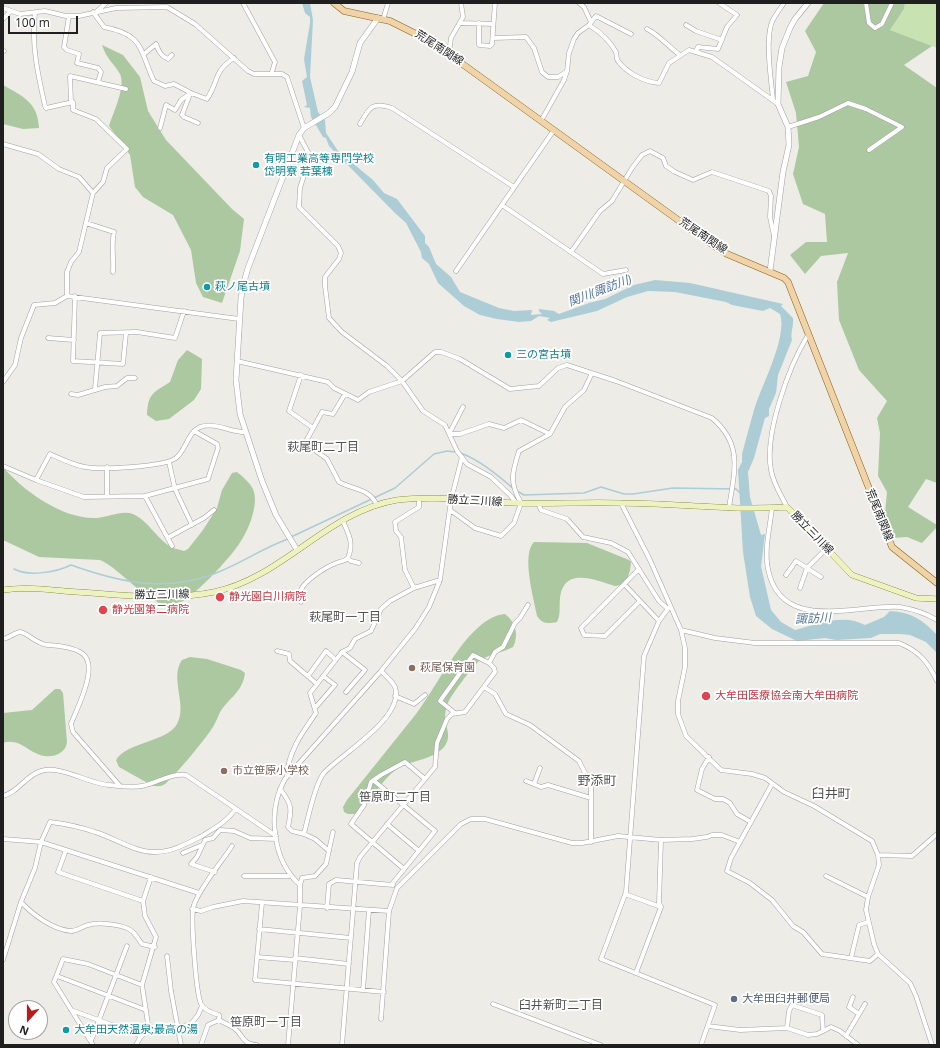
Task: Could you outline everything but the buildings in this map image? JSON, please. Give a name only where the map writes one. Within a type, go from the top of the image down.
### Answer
[{"type":"main road","name":"荒尾南関線","points":[[334,3],[344,11],[381,19],[420,35],[449,54],[714,246],[727,254],[784,278],[792,288],[808,335],[892,547],[937,583]]},
{"type":"main road","name":"勝立三川線","points":[[3,590],[32,588],[138,596],[174,596],[207,593],[231,588],[250,580],[343,521],[377,506],[397,500],[419,499],[519,503],[621,503],[729,508],[787,507],[852,575],[862,580],[916,598],[937,599]]},
{"type":"street","points":[[95,12],[106,3]]},
{"type":"street","points":[[243,3],[275,62],[272,72]]},
{"type":"street","points":[[297,550],[270,502],[245,432],[236,393],[241,298],[248,268],[299,135],[306,126],[329,113],[335,107],[352,72],[360,43],[381,19],[388,3]]},
{"type":"street","points":[[449,54],[451,38],[461,23],[464,12],[461,3]]},
{"type":"street","points":[[480,23],[479,45],[490,46],[493,38],[495,3]]},
{"type":"street","points":[[579,3],[583,5],[590,24],[604,37],[615,51],[617,60],[630,72],[648,83],[659,83],[669,62],[689,50],[696,51],[712,57],[778,104]]},
{"type":"street","points":[[696,51],[698,47],[718,49],[727,27],[737,15],[719,3]]},
{"type":"street","points":[[773,99],[770,68],[770,32],[772,21],[784,3]]},
{"type":"street","points":[[770,271],[783,172],[789,145],[788,127],[778,104],[777,82],[782,48],[795,19],[808,3]]},
{"type":"street","points":[[866,3],[869,23],[874,28],[882,24],[892,3]]},
{"type":"street","points":[[3,8],[20,14],[45,11],[69,16],[79,16],[116,8],[167,5],[195,24],[248,71],[254,74],[272,72],[282,74],[287,77],[306,126]]},
{"type":"street","points":[[3,19],[11,11]]},
{"type":"street","points":[[95,12],[104,27],[114,29],[133,37],[144,54],[154,80],[165,86],[174,84],[190,93],[207,98],[218,72],[224,65],[234,58]]},
{"type":"street","points":[[35,13],[33,28],[35,32],[34,58],[45,106],[46,108],[71,102]]},
{"type":"street","points":[[69,16],[64,47],[67,50],[79,54],[77,63],[98,68],[101,72],[98,82]]},
{"type":"street","points":[[541,121],[568,71],[569,53],[578,33],[590,24],[596,16],[630,34]]},
{"type":"street","points":[[461,23],[493,24]]},
{"type":"street","points":[[686,25],[696,31],[722,40]]},
{"type":"street","points":[[647,29],[680,55]]},
{"type":"street","points":[[493,38],[526,36],[534,48],[542,72],[548,77],[558,77],[563,76],[568,71]]},
{"type":"street","points":[[144,54],[156,44],[159,53],[164,57],[168,59],[172,55]]},
{"type":"street","points":[[67,296],[68,272],[71,262],[78,252],[93,193],[103,182],[107,168],[127,149],[96,119],[73,110],[73,102],[71,102],[70,76],[126,89]]},
{"type":"street","points":[[190,93],[182,115],[198,123]]},
{"type":"street","points":[[160,128],[166,105],[175,110],[181,100],[190,93]]},
{"type":"street","points":[[788,127],[819,117],[848,103],[866,109],[902,127],[869,150]]},
{"type":"street","points":[[360,124],[368,111],[375,105],[384,105],[392,108],[514,187]]},
{"type":"street","points":[[456,271],[554,130]]},
{"type":"street","points":[[299,135],[310,156],[300,188],[299,207],[338,246],[341,253],[337,264],[325,277],[329,318],[342,332],[387,366],[402,381],[424,411],[445,425],[457,451],[467,464],[491,477],[519,503]]},
{"type":"street","points":[[3,144],[38,154],[59,169],[79,177],[93,193]]},
{"type":"street","points":[[571,252],[600,211],[612,200],[642,155],[650,151],[663,158],[666,166],[693,180],[712,172],[770,191],[770,217],[774,237]]},
{"type":"street","points":[[502,205],[602,274],[626,270]]},
{"type":"street","points":[[86,223],[114,232],[111,244],[114,252],[113,272]]},
{"type":"street","points":[[3,382],[14,365],[21,338],[34,305],[55,303],[67,296],[239,319]]},
{"type":"street","points":[[75,296],[73,361],[124,364],[126,333]]},
{"type":"street","points":[[95,389],[100,333],[126,333],[175,338],[184,311]]},
{"type":"street","points":[[787,507],[771,471],[770,446],[781,398],[800,348],[808,335]]},
{"type":"street","points":[[48,338],[74,340]]},
{"type":"street","points":[[237,361],[328,382],[334,388],[358,400],[369,392],[402,381],[435,352],[441,352],[460,359],[510,389],[539,386],[558,368],[564,366],[592,373],[712,418],[720,425],[733,448],[736,457],[729,508]]},
{"type":"street","points":[[450,510],[476,528],[498,537],[501,536],[514,523],[519,503],[512,480],[520,451],[550,434],[565,407],[584,390],[592,373]]},
{"type":"street","points":[[301,375],[289,411],[313,428]]},
{"type":"street","points":[[71,394],[117,386],[127,378],[135,378]]},
{"type":"street","points":[[344,394],[333,414],[322,412],[305,443],[327,459],[339,482],[359,489],[373,497],[377,506]]},
{"type":"street","points":[[450,433],[463,407]]},
{"type":"street","points":[[450,433],[460,434],[482,425],[489,424],[504,428],[521,420],[550,434]]},
{"type":"street","points":[[36,480],[50,454],[86,467],[123,467],[169,462],[176,457],[194,431],[199,428],[215,425],[235,432],[245,432]]},
{"type":"street","points":[[3,466],[36,480],[84,497],[145,496],[208,479],[218,448],[217,444],[194,431]]},
{"type":"street","points":[[300,885],[289,876],[276,838],[274,826],[275,807],[280,789],[287,776],[381,671],[423,618],[434,597],[440,580],[451,500],[462,457]]},
{"type":"street","points":[[169,462],[175,489],[192,525]]},
{"type":"street","points":[[106,496],[107,467]]},
{"type":"street","points":[[145,496],[169,537],[172,546]]},
{"type":"street","points":[[414,588],[405,570],[401,537],[396,531],[395,522],[418,507],[419,499]]},
{"type":"street","points":[[538,503],[541,510],[567,519],[583,537],[611,543],[628,552],[659,601],[669,608]]},
{"type":"street","points":[[621,503],[650,560],[669,608],[681,630],[685,648],[685,667],[678,701],[678,714],[686,736],[721,770],[752,774],[765,778],[784,792],[814,806],[865,835],[872,841],[878,855],[878,872],[868,897],[866,910],[868,922],[878,954],[910,983],[916,996],[932,1045]]},
{"type":"street","points":[[772,508],[768,568],[775,588],[788,602],[809,610],[822,611],[903,608],[937,620]]},
{"type":"street","points":[[169,537],[204,518],[214,510]]},
{"type":"street","points":[[301,602],[301,589],[305,584],[322,570],[334,563],[345,561],[348,558],[352,543],[343,521]]},
{"type":"street","points":[[800,588],[807,568],[827,548]]},
{"type":"street","points":[[348,558],[359,564]]},
{"type":"street","points":[[786,575],[796,561],[821,578]]},
{"type":"street","points":[[639,569],[625,585],[581,628],[584,635],[605,636],[640,601]]},
{"type":"street","points":[[287,776],[290,757],[296,742],[316,713],[310,693],[323,676],[342,652],[350,648],[355,639],[371,631],[381,609],[386,604],[414,588],[440,580]]},
{"type":"street","points":[[625,585],[659,621]]},
{"type":"street","points":[[489,663],[495,652],[503,647],[515,623],[528,605]]},
{"type":"street","points":[[669,608],[659,621],[644,656],[630,829],[631,836],[625,894],[601,959],[715,1004],[701,1045]]},
{"type":"street","points":[[681,630],[715,638],[755,643],[899,643],[913,648],[922,656],[937,681]]},
{"type":"street","points":[[3,639],[18,632],[23,632],[37,643],[76,650],[84,655],[88,660],[90,670],[71,724],[73,732],[120,786]]},
{"type":"street","points":[[277,651],[289,654],[290,661],[317,684]]},
{"type":"street","points":[[308,676],[326,651],[336,660]]},
{"type":"street","points":[[342,652],[365,670],[346,692]]},
{"type":"street","points":[[342,1045],[357,863],[372,842],[435,767],[437,743],[447,719],[452,714],[465,712],[484,687],[495,672],[494,668],[489,663],[472,656],[440,701],[456,713]]},
{"type":"street","points":[[304,834],[324,773],[383,722],[393,706],[395,688],[391,681],[381,671]]},
{"type":"street","points":[[315,708],[336,685],[323,676]]},
{"type":"street","points":[[484,687],[495,694],[506,714],[530,725],[579,761],[591,786],[591,842]]},
{"type":"street","points":[[395,696],[414,704],[425,695]]},
{"type":"street","points":[[709,758],[702,769],[697,790],[715,799],[723,799],[730,803],[736,814],[751,822]]},
{"type":"street","points":[[404,869],[351,824],[364,805],[367,791],[373,780],[405,762],[425,779]]},
{"type":"street","points":[[534,784],[540,768]]},
{"type":"street","points":[[3,796],[15,791],[34,774],[42,771],[63,773],[106,785],[120,786],[144,786],[167,777],[179,774],[186,775],[276,838]]},
{"type":"street","points":[[373,780],[435,831],[392,884]]},
{"type":"street","points":[[526,781],[541,787],[548,785],[591,798]]},
{"type":"street","points":[[772,784],[740,842],[728,866],[728,871],[750,883],[772,900],[793,926],[803,932],[822,954],[870,961],[878,954]]},
{"type":"street","points":[[280,789],[289,800],[292,812],[288,827],[292,831],[316,839],[329,851]]},
{"type":"street","points":[[3,959],[21,902],[35,868],[41,842],[50,822],[96,832],[146,852],[167,851],[197,838],[226,822],[235,810]]},
{"type":"street","points":[[381,1019],[389,911],[397,888],[455,829],[471,819],[485,819],[572,843],[591,842],[618,836],[631,836],[661,840],[692,839],[712,835],[722,835],[740,842]]},
{"type":"street","points":[[387,824],[419,851]]},
{"type":"street","points":[[215,872],[191,864],[197,857],[205,840],[213,838],[220,830],[234,831],[250,838],[276,838]]},
{"type":"street","points":[[288,1045],[292,984],[300,906],[300,885],[302,878],[315,876],[326,864],[333,832]]},
{"type":"street","points":[[878,855],[912,856],[937,834]]},
{"type":"street","points":[[3,839],[41,842],[199,893]]},
{"type":"street","points":[[636,973],[661,907],[659,903],[661,840]]},
{"type":"street","points":[[183,854],[202,845]]},
{"type":"street","points":[[177,1026],[190,1024],[198,1015],[202,1006],[196,978],[195,956],[192,944],[194,930],[192,909],[199,893],[232,846]]},
{"type":"street","points":[[66,850],[58,872],[143,901]]},
{"type":"street","points":[[244,876],[254,874],[289,876]]},
{"type":"street","points":[[826,876],[868,897]]},
{"type":"street","points":[[136,1045],[148,1024],[142,985],[155,947],[156,937],[145,916],[143,901],[151,877]]},
{"type":"street","points":[[327,908],[329,884],[336,880],[392,884],[397,888]]},
{"type":"street","points":[[625,894],[661,907]]},
{"type":"street","points":[[192,909],[201,911],[244,901],[327,908],[389,911]]},
{"type":"street","points":[[21,902],[29,911],[55,926],[72,931],[90,924],[117,925],[132,930],[142,944],[155,947]]},
{"type":"street","points":[[262,903],[255,980],[384,992]]},
{"type":"street","points":[[362,990],[369,910]]},
{"type":"street","points":[[851,958],[859,925],[868,922]]},
{"type":"street","points":[[260,930],[351,938]]},
{"type":"street","points":[[91,1041],[127,946]]},
{"type":"street","points":[[166,956],[181,1045]]},
{"type":"street","points":[[257,957],[349,964]]},
{"type":"street","points":[[93,1045],[54,982],[63,959],[88,964],[142,985]]},
{"type":"street","points":[[57,976],[146,1010]]},
{"type":"street","points":[[852,997],[849,1007],[859,1014]]},
{"type":"street","points":[[493,1004],[601,1045]]},
{"type":"street","points":[[846,1036],[866,1004]]},
{"type":"street","points":[[787,1028],[789,1012],[792,1005],[822,1015],[823,1031]]},
{"type":"street","points":[[202,1006],[209,1012],[219,1015],[219,1020]]},
{"type":"street","points":[[71,1010],[142,1036]]},
{"type":"street","points":[[201,1045],[208,1025],[219,1020]]},
{"type":"street","points":[[219,1020],[236,1029],[241,1038],[248,1044],[257,1045]]},
{"type":"street","points":[[708,1026],[740,1030],[787,1028],[808,1035],[817,1034],[831,1027],[858,1045]]},
{"type":"green space","points":[[824,3],[905,3],[904,9],[890,30],[932,46],[904,65],[937,88],[937,483],[926,479],[908,507],[937,525],[937,527],[922,543],[907,537],[892,538],[884,524],[887,492],[878,476],[880,433],[877,418],[887,401],[859,370],[839,320],[837,282],[848,253],[821,256],[805,274],[790,255],[806,242],[827,242],[825,214],[803,204],[793,174],[799,147],[796,113],[786,82],[808,76],[816,52],[805,31]]},
{"type":"green space","points":[[905,3],[937,3],[937,48],[890,30],[904,9]]},
{"type":"green space","points":[[102,45],[123,55],[140,77],[148,111],[166,140],[232,209],[244,219],[240,251],[222,303],[203,297],[196,283],[191,250],[173,215],[143,197],[135,187],[130,155],[109,126],[120,93],[121,79],[120,74],[108,58]]},
{"type":"green space","points":[[3,85],[28,101],[36,112],[39,128],[23,129],[3,124]]},
{"type":"green space","points":[[187,350],[202,359],[201,389],[194,400],[169,419],[156,421],[147,415],[150,398],[152,394],[170,382],[178,360]]},
{"type":"green space","points":[[3,467],[21,485],[45,502],[58,509],[84,517],[97,518],[120,513],[133,514],[144,521],[167,545],[184,551],[188,549],[203,530],[217,508],[222,490],[232,473],[237,472],[251,486],[254,492],[255,505],[246,533],[227,560],[197,590],[178,604],[171,606],[162,604],[144,594],[117,571],[100,560],[39,557],[3,540]]},
{"type":"green space","points":[[534,542],[587,543],[629,560],[631,562],[628,578],[623,583],[615,586],[582,578],[567,582],[563,588],[560,598],[557,622],[546,623],[541,621],[537,616],[531,589],[528,567],[530,548]]},
{"type":"green space","points":[[505,614],[514,625],[516,634],[515,643],[513,647],[479,661],[450,699],[447,704],[445,718],[448,740],[444,747],[434,755],[397,769],[386,779],[362,809],[356,814],[348,814],[344,812],[343,807],[347,800],[416,714],[454,655],[466,640],[478,627],[491,618]]},
{"type":"green space","points":[[190,657],[207,659],[241,670],[245,673],[244,679],[242,684],[221,711],[211,730],[191,756],[165,784],[161,786],[153,786],[119,767],[116,760],[121,754],[129,749],[165,735],[177,724],[181,709],[177,675],[182,660]]},
{"type":"green space","points":[[55,689],[60,689],[63,693],[67,742],[64,750],[53,756],[44,756],[14,742],[3,743],[3,713],[32,710]]},
{"type":"water","points":[[302,3],[310,3],[313,20],[310,77],[318,112],[325,120],[326,133],[338,151],[373,180],[384,193],[397,199],[425,236],[425,243],[429,247],[436,264],[451,277],[460,292],[499,308],[514,311],[532,310],[531,315],[542,314],[539,309],[554,311],[559,314],[605,299],[634,285],[655,280],[690,283],[783,304],[781,306],[793,318],[791,335],[792,340],[778,375],[776,393],[769,409],[769,416],[765,418],[754,458],[748,472],[750,497],[761,535],[765,534],[761,566],[771,610],[781,622],[795,630],[839,620],[848,620],[865,625],[884,617],[890,611],[904,613],[922,621],[937,635],[937,653],[926,642],[910,635],[900,634],[880,634],[871,638],[836,640],[825,638],[797,641],[772,629],[756,616],[750,597],[743,552],[738,470],[742,462],[742,454],[757,400],[773,362],[777,348],[781,324],[780,314],[770,308],[763,311],[675,292],[648,291],[627,297],[597,311],[551,322],[547,320],[550,318],[539,316],[531,321],[519,322],[497,319],[480,315],[464,306],[438,283],[429,264],[422,258],[421,252],[406,223],[329,146],[326,138],[323,137],[311,117],[310,108],[304,107],[307,105],[302,81],[307,77],[304,59],[310,17],[305,13]]},
{"type":"waterway","points":[[291,537],[395,488],[434,454],[447,451],[455,452]]},
{"type":"waterway","points":[[461,453],[482,464],[514,489]]},
{"type":"waterway","points":[[517,491],[524,495],[584,493],[601,487],[624,494],[673,488],[736,489],[741,494]]},
{"type":"waterway","points":[[14,569],[27,573],[43,573],[58,570],[71,565],[121,580],[155,584],[173,583],[190,581],[208,576],[288,539]]},
{"type":"place","name":"有明工業高等専門学校 岱明寮 若葉棟","points":[[256,165]]},
{"type":"place","name":"萩ノ尾古墳","points":[[207,287]]},
{"type":"place","name":"三の宮古墳","points":[[508,355]]},
{"type":"place","name":"静光園白川病院","points":[[220,597]]},
{"type":"place","name":"静光園第二病院","points":[[103,610]]},
{"type":"place","name":"萩尾保育園","points":[[412,668]]},
{"type":"place","name":"大牟田医療協会南大牟田病院","points":[[706,696]]},
{"type":"place","name":"市立笹原小学校","points":[[224,771]]},
{"type":"place","name":"大牟田臼井郵便局","points":[[734,999]]},
{"type":"place","name":"大牟田天然温泉;最高の湯","points":[[66,1030]]},
{"type":"district","name":"萩尾町二丁目","points":[[323,448]]},
{"type":"district","name":"萩尾町一丁目","points":[[345,618]]},
{"type":"district","name":"野添町","points":[[597,781]]},
{"type":"district","name":"臼井町","points":[[831,794]]},
{"type":"district","name":"笹原町二丁目","points":[[395,798]]},
{"type":"district","name":"臼井新町二丁目","points":[[561,1006]]},
{"type":"district","name":"笹原町一丁目","points":[[266,1023]]},
{"type":"water label","name":"関川(諏訪川)","points":[[600,291]]},
{"type":"water label","name":"諏訪川","points":[[813,619]]}]
